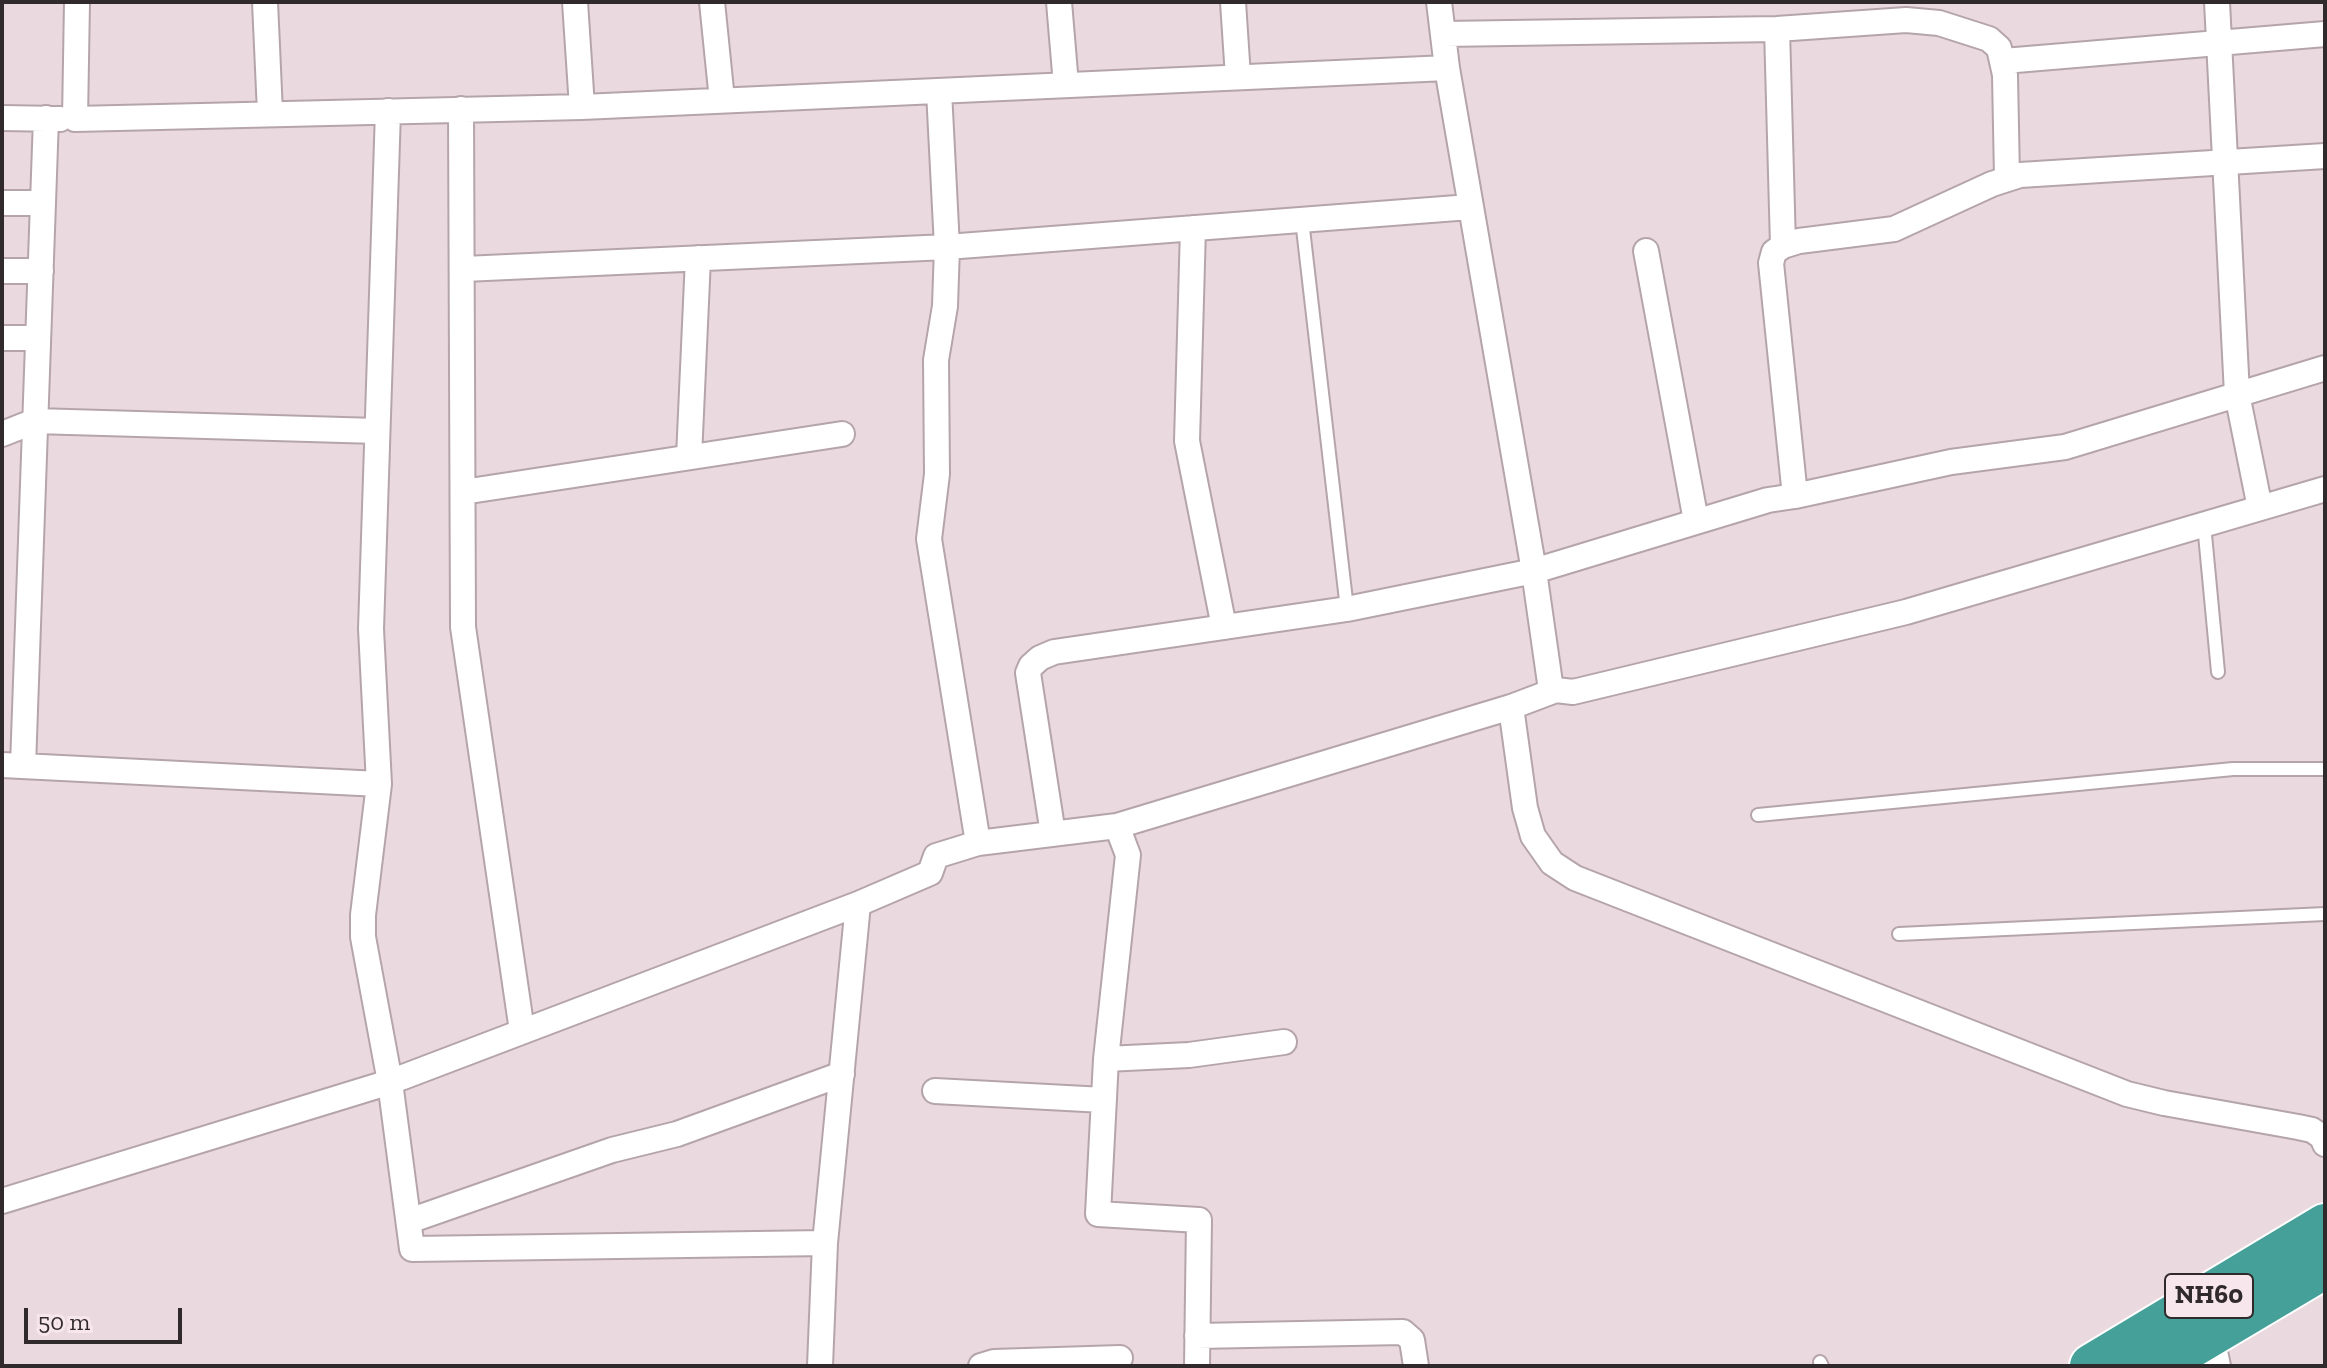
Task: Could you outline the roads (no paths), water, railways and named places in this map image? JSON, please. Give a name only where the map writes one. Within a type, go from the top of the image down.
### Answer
[{"type":"highway","name":"NH60","points":[[2092,1366],[2325,1226]]},
{"type":"highway","name":"NH60","points":[[2157,1366],[2215,1350],[2325,1266]]},
{"type":"street","points":[[75,119],[77,2]]},
{"type":"street","points":[[265,2],[270,113]]},
{"type":"street","points":[[575,2],[582,107]]},
{"type":"street","points":[[712,2],[722,100]]},
{"type":"street","points":[[1059,2],[1066,85]]},
{"type":"street","points":[[1233,2],[1238,77]]},
{"type":"street","points":[[1439,2],[1447,68],[1534,571],[1550,683],[1556,690]]},
{"type":"street","points":[[2217,2],[2237,394],[2260,508]]},
{"type":"street","points":[[1443,34],[1777,29],[1923,20],[1939,23],[1989,39],[1999,48],[2004,61],[2007,178]]},
{"type":"street","points":[[1777,29],[1783,246]]},
{"type":"street","points":[[2004,61],[2325,34]]},
{"type":"street","points":[[2,118],[582,107],[1447,68]]},
{"type":"street","points":[[939,91],[947,247],[945,306],[936,360],[937,474],[929,539],[978,843]]},
{"type":"street","points":[[461,109],[464,269],[462,598],[466,659],[522,1031]]},
{"type":"street","points":[[388,111],[371,629],[379,784],[363,937],[390,1082],[412,1249],[825,1243]]},
{"type":"street","points":[[46,118],[35,421],[12,765],[379,784]]},
{"type":"street","points":[[1795,496],[1771,263],[1774,252],[1783,246],[1799,241],[1894,229],[2020,175],[2325,156]]},
{"type":"street","points":[[2,203],[43,203]]},
{"type":"street","points":[[464,269],[947,247],[1470,207]]},
{"type":"street","points":[[1193,228],[1187,441],[1224,627]]},
{"type":"street","points":[[1646,251],[1696,521]]},
{"type":"street","points":[[689,457],[698,258]]},
{"type":"street","points":[[2,271],[41,271]]},
{"type":"street","points":[[2,338],[38,338]]},
{"type":"street","points":[[1053,834],[1028,673],[1040,658],[1054,652],[1347,609],[1534,571],[1768,500],[1951,462],[2065,447],[2325,368]]},
{"type":"street","points":[[2,434],[35,421],[377,431]]},
{"type":"street","points":[[463,492],[842,434]]},
{"type":"street","points":[[2,1201],[390,1082],[858,904],[930,873],[936,856],[978,843],[1117,826],[1511,707],[1556,690],[1573,692],[1906,612],[2325,489]]},
{"type":"street","points":[[1511,707],[1525,808],[1533,836],[1552,863],[1575,878],[2127,1094],[2312,1130],[2322,1137],[2325,1144]]},
{"type":"street","points":[[1117,826],[1128,855],[1106,1059],[1098,1214],[1199,1220],[1197,1366]]},
{"type":"street","points":[[820,1366],[825,1243],[858,904]]},
{"type":"street","points":[[1106,1059],[1189,1055],[1284,1042]]},
{"type":"street","points":[[409,1221],[604,1153],[677,1134],[842,1074]]},
{"type":"street","points":[[935,1091],[1104,1100]]},
{"type":"street","points":[[1197,1336],[1403,1332],[1412,1340],[1416,1366]]},
{"type":"street","points":[[981,1366],[994,1362],[1120,1358]]},
{"type":"lane","points":[[1302,220],[1347,609]]},
{"type":"lane","points":[[2204,524],[2218,672]]},
{"type":"lane","points":[[1758,815],[2233,769],[2325,769]]},
{"type":"lane","points":[[1899,934],[2325,914]]}]
